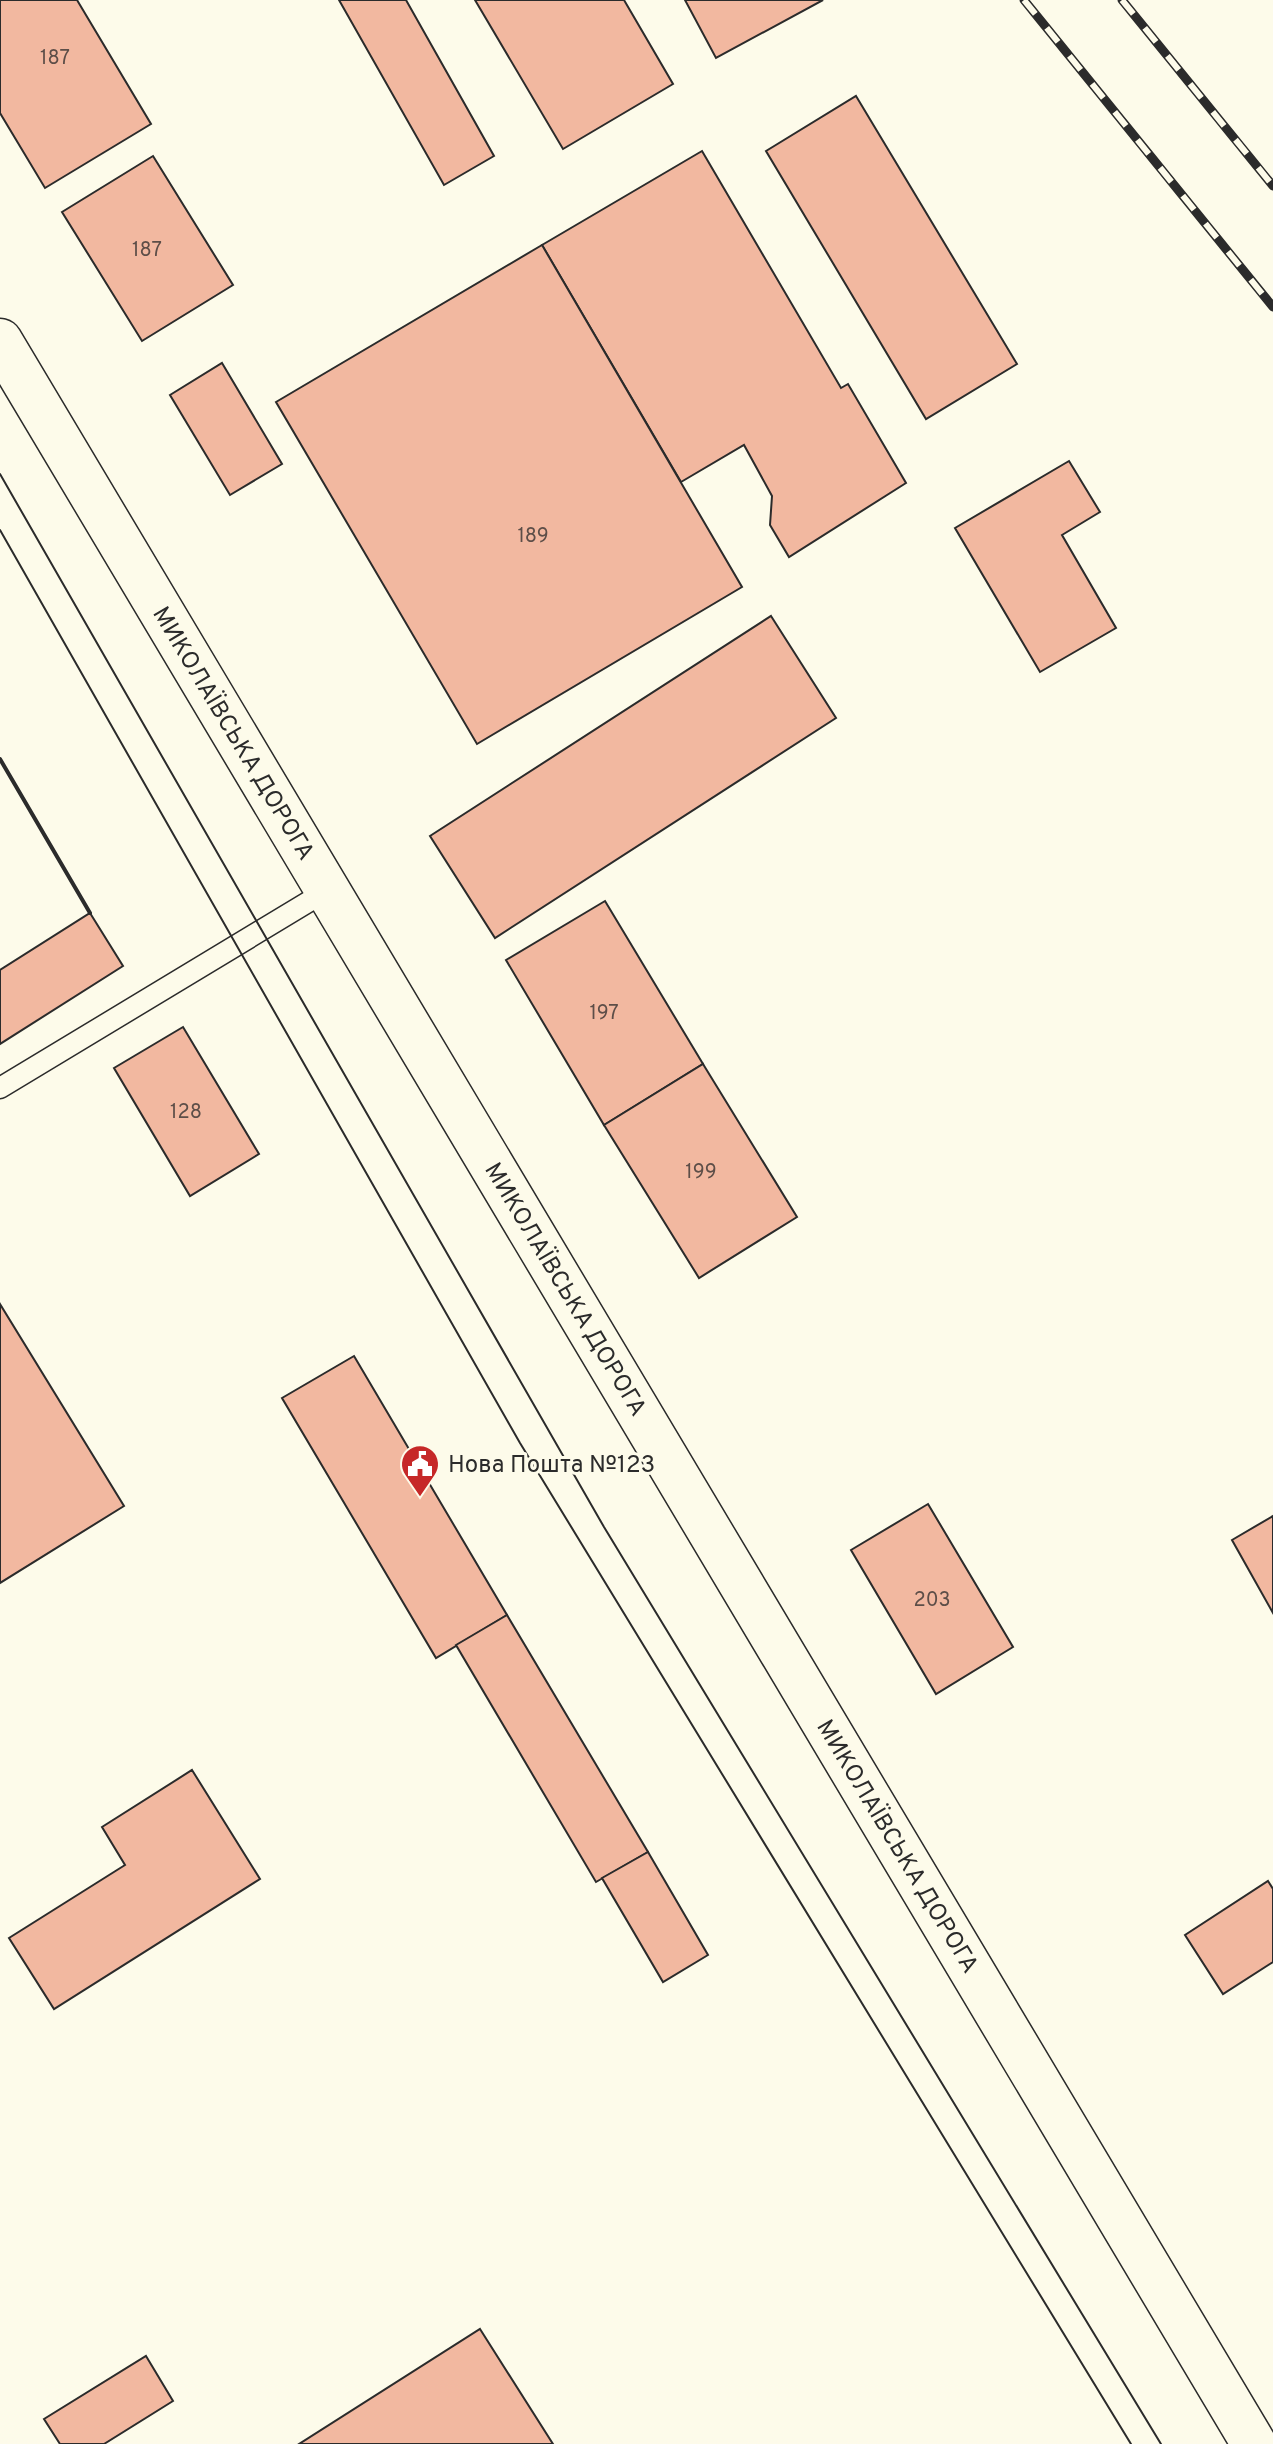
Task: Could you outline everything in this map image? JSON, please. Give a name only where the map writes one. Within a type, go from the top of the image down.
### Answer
[{"type":"main road","name":"МИКОЛАЇВСЬКА ДОРОГА","points":[[0,341],[1254,2444]]},
{"type":"lane","points":[[0,1088],[328,890]]},
{"type":"building","points":[[0,0],[77,0],[151,124],[45,188],[0,113]]},
{"type":"building","points":[[339,0],[406,0],[494,156],[444,185]]},
{"type":"building","points":[[475,0],[624,0],[673,84],[563,149]]},
{"type":"building","points":[[685,0],[823,0],[716,58]]},
{"type":"building","points":[[856,96],[1017,364],[926,419],[766,151]]},
{"type":"building","points":[[702,151],[841,388],[848,384],[906,483],[789,557],[770,525],[772,496],[744,445],[681,482],[542,245]]},
{"type":"building","points":[[153,156],[233,285],[142,341],[62,212]]},
{"type":"building","points":[[542,245],[742,587],[477,744],[276,402]]},
{"type":"building","points":[[222,363],[282,464],[230,495],[170,395]]},
{"type":"building","points":[[1069,461],[1100,512],[1062,535],[1116,628],[1040,672],[955,528]]},
{"type":"building","points":[[771,616],[836,718],[495,938],[430,836]]},
{"type":"building","points":[[605,901],[703,1064],[604,1125],[506,960]]},
{"type":"building","points":[[90,913],[123,966],[0,1044],[0,970]]},
{"type":"building","points":[[183,1027],[259,1154],[190,1196],[114,1068]]},
{"type":"building","points":[[703,1064],[797,1217],[699,1278],[604,1125]]},
{"type":"building","points":[[0,1304],[124,1506],[0,1583]]},
{"type":"building","points":[[354,1356],[507,1615],[436,1658],[282,1398]]},
{"type":"building","points":[[928,1504],[1013,1647],[936,1694],[851,1550]]},
{"type":"building","points":[[1273,1516],[1273,1613],[1232,1540]]},
{"type":"building","points":[[507,1615],[648,1852],[596,1882],[456,1645]]},
{"type":"building","points":[[192,1770],[260,1879],[54,2009],[9,1938],[125,1865],[102,1827]]},
{"type":"building","points":[[648,1852],[708,1955],[663,1982],[602,1878]]},
{"type":"building","points":[[1268,1881],[1273,1889],[1273,1962],[1223,1994],[1185,1935]]},
{"type":"building","points":[[480,2329],[553,2444],[299,2444]]},
{"type":"building","points":[[146,2356],[173,2401],[104,2444],[60,2444],[44,2419]]},
{"type":"tram line","points":[[0,474],[604,1527],[1161,2444]]},
{"type":"tram line","points":[[0,530],[520,1443],[1131,2444]]},
{"type":"railway","points":[[1024,0],[1273,307]]},
{"type":"railway","points":[[1122,0],[1273,186]]},
{"type":"wall","points":[[0,759],[90,913]]},
{"type":"place","name":"Нова Пошта №123","points":[[420,1498]]}]
